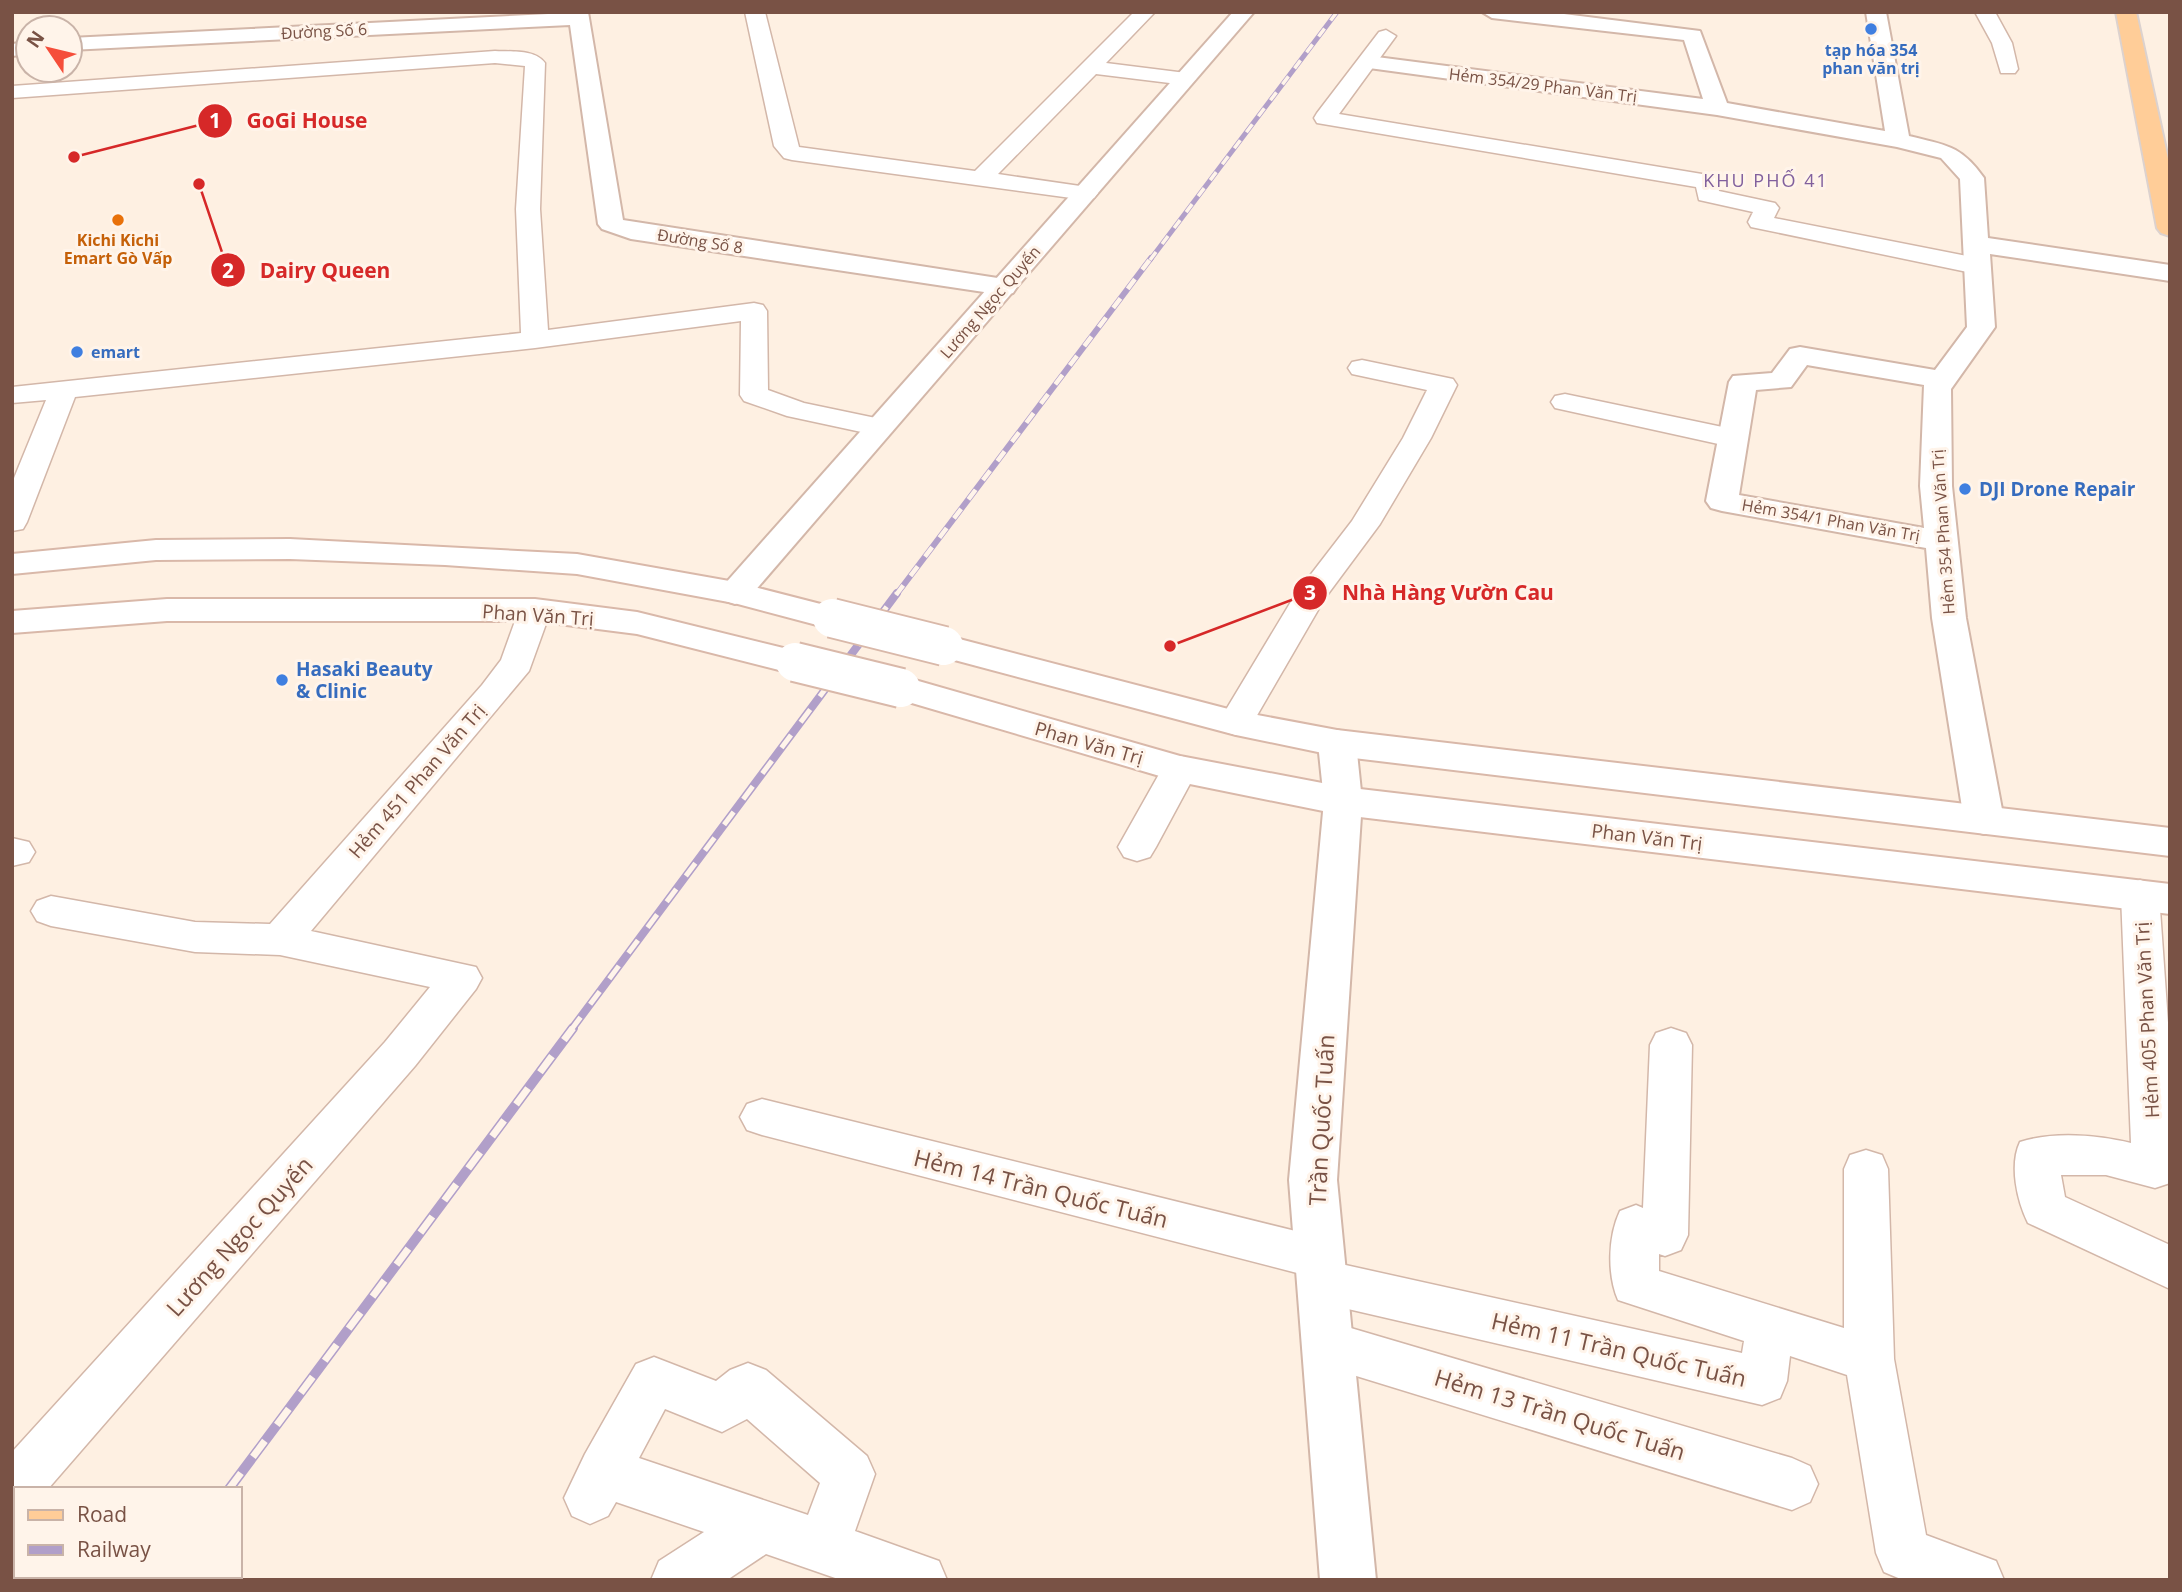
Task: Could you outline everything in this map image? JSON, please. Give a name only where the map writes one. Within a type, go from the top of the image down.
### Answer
[{"type":"main road","points":[[2126,12],[2170,228]]},
{"type":"street","name":"Lương Ngọc Quyến","points":[[735,593],[1244,12]]},
{"type":"street","points":[[1492,12],[1663,22],[1693,35],[1717,108]]},
{"type":"street","points":[[1876,12],[1898,140]]},
{"type":"street","name":"Đường Số 6","points":[[84,43],[578,15]]},
{"type":"street","name":"Đường Số 8","points":[[578,15],[611,224],[631,231],[1003,286]]},
{"type":"street","name":"Hẻm 354/29 Phan Văn Trị","points":[[1369,62],[1717,108],[1898,140]]},
{"type":"street","name":"Hẻm 354 Phan Văn Trị","points":[[1898,140],[1949,153],[1972,177],[1981,327],[1936,389],[1936,486],[1949,618],[1984,820]]},
{"type":"street","points":[[1977,255],[2170,273]]},
{"type":"street","name":"Hẻm 354/1 Phan Văn Trị","points":[[1941,541],[1722,501],[1743,382],[1781,381],[1800,355],[1943,380]]},
{"type":"street","points":[[12,564],[156,550],[290,549],[577,564],[735,593],[1236,723],[1337,743],[2170,842]]},
{"type":"street","name":"Phan Văn Trị","points":[[12,622],[167,610],[535,610],[637,623],[901,688],[1180,769],[1343,801],[2155,897]]},
{"type":"street","name":"Trần Quốc Tuấn","points":[[1337,743],[1343,801],[1313,1180],[1348,1580]]},
{"type":"lane","points":[[755,12],[785,146],[792,153],[1086,192]]},
{"type":"lane","points":[[980,179],[1145,12]]},
{"type":"lane","points":[[1985,12],[2002,43],[2008,69]]},
{"type":"lane","points":[[1386,36],[1325,118],[1708,182],[1707,195],[1768,208],[1760,222],[1977,255]]},
{"type":"lane","points":[[12,92],[495,57],[532,60],[536,63],[528,209],[535,340]]},
{"type":"lane","points":[[1091,67],[1186,79]]},
{"type":"lane","points":[[12,396],[535,340],[754,311],[754,395],[797,410],[880,427]]},
{"type":"lane","points":[[1236,723],[1311,595],[1365,524],[1417,438],[1443,385],[1362,368]]},
{"type":"lane","points":[[12,522],[64,390]]},
{"type":"lane","points":[[1565,402],[1732,439]]},
{"type":"lane","name":"Hẻm 451 Phan Văn Trị","points":[[280,940],[494,693],[517,663],[535,610]]},
{"type":"lane","points":[[1138,847],[1180,769]]},
{"type":"lane","name":"Hẻm 405 Phan Văn Trị","points":[[2155,897],[2155,1169],[2106,1156],[2036,1156],[2044,1209],[2170,1268]]},
{"type":"lane","points":[[51,911],[195,937],[280,940]]},
{"type":"lane","name":"Lương Ngọc Quyến","points":[[16,1487],[400,1054],[463,978],[280,940]]},
{"type":"lane","points":[[1671,1045],[1665,1235],[1636,1226],[1635,1285],[1869,1359]]},
{"type":"lane","name":"Hẻm 14 Trần Quốc Tuấn","points":[[762,1117],[1321,1269]]},
{"type":"lane","points":[[1866,1169],[1869,1359],[1903,1553],[1977,1580]]},
{"type":"lane","name":"Hẻm 11 Trần Quốc Tuấn","points":[[1321,1269],[1762,1381],[1770,1327]]},
{"type":"lane","name":"Hẻm 13 Trần Quốc Tuấn","points":[[1327,1344],[1793,1484]]},
{"type":"lane","points":[[823,1546],[849,1474],[748,1387],[722,1408],[654,1381],[597,1485],[762,1526],[920,1580]]},
{"type":"lane","points":[[678,1580],[762,1526]]},
{"type":"railway","points":[[1150,260],[1337,12]]},
{"type":"railway","points":[[896,595],[1151,258]]},
{"type":"railway","points":[[571,1030],[897,593]]},
{"type":"railway","points":[[230,1487],[573,1028]]},
{"type":"place","name":"tạp hóa 354 phan văn trị","points":[[1871,29]]},
{"type":"place","name":"GoGi House","points":[[74,157]]},
{"type":"place","name":"Dairy Queen","points":[[199,184]]},
{"type":"place","name":"Kichi Kichi Emart Gò Vấp","points":[[118,220]]},
{"type":"place","name":"emart","points":[[77,352]]},
{"type":"place","name":"DJI Drone Repair","points":[[1965,489]]},
{"type":"place","name":"Nhà Hàng Vườn Cau","points":[[1170,646]]},
{"type":"place","name":"Hasaki Beauty & Clinic","points":[[282,680]]},
{"type":"district","name":"KHU PHỐ 41","points":[[1766,180]]}]
